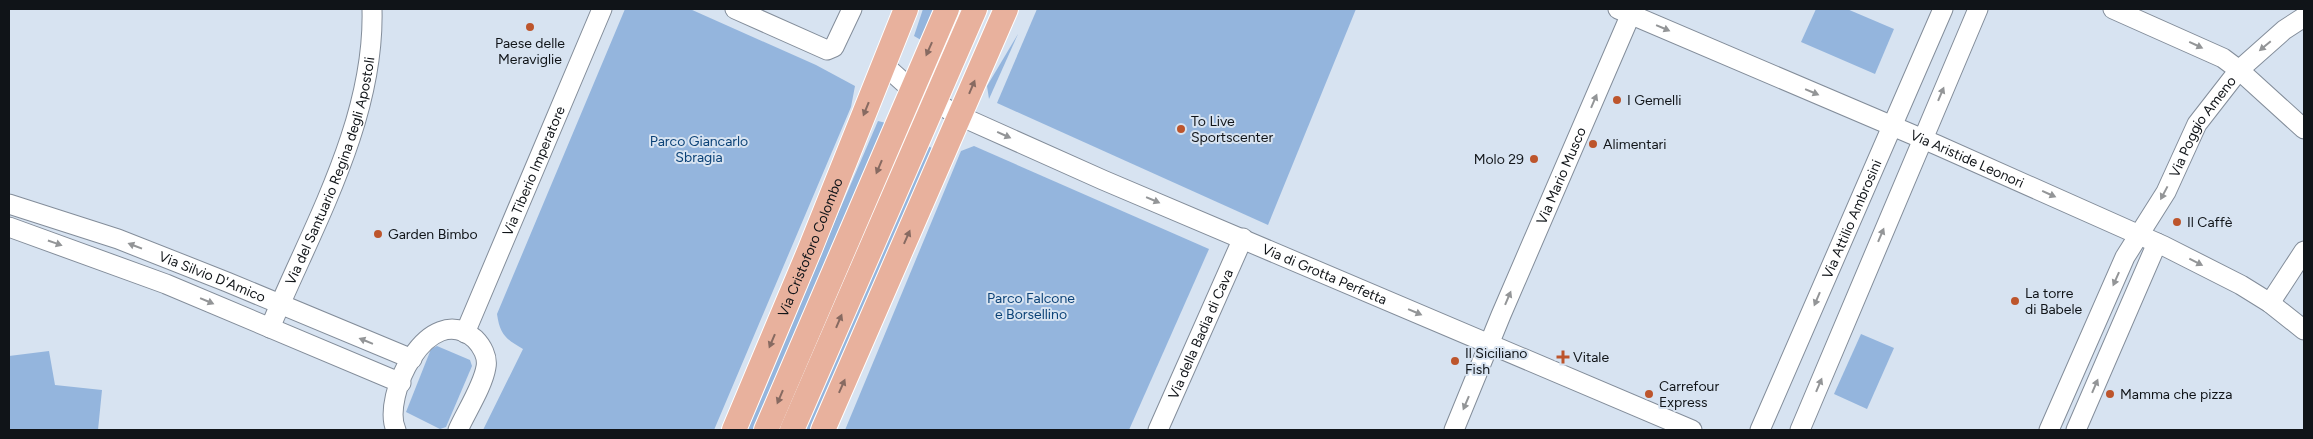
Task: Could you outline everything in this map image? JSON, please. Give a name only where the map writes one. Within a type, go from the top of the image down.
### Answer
[{"type":"main road","name":"Via Cristoforo Colombo","points":[[734,430],[810,249],[906,9]]},
{"type":"main road","points":[[766,430],[947,9]]},
{"type":"main road","points":[[792,430],[975,9]]},
{"type":"main road","points":[[954,57],[1004,12]]},
{"type":"main road","points":[[823,430],[1004,12]]},
{"type":"street","name":"Via del Santuario Regina degli Apostoli","points":[[270,328],[334,180],[354,123],[369,56],[372,9]]},
{"type":"street","name":"Via Tiberio Imperatore","points":[[465,333],[602,9]]},
{"type":"street","points":[[735,9],[827,50],[834,47],[852,9]]},
{"type":"street","name":"Via Attilio Ambrosini","points":[[1760,430],[1943,9]]},
{"type":"street","points":[[1800,430],[1978,9]]},
{"type":"street","points":[[2113,9],[2155,17],[2223,58],[2304,128]]},
{"type":"street","name":"Via Aristide Leonori","points":[[1627,10],[2157,243],[2241,285],[2270,303],[2304,330]]},
{"type":"street","name":"Via Mario Musco","points":[[1454,430],[1627,10]]},
{"type":"street","name":"Via Poggio Ameno","points":[[2049,430],[2125,257],[2166,192],[2197,124],[2239,70],[2278,36],[2304,17]]},
{"type":"street","points":[[883,64],[912,90],[960,116]]},
{"type":"street","name":"Via di Grotta Perfetta","points":[[960,116],[1692,430]]},
{"type":"street","name":"Via Silvio D'Amico","points":[[9,204],[118,240],[412,359]]},
{"type":"street","name":"Via Silvio D'Amico","points":[[9,228],[132,271],[401,383]]},
{"type":"street","name":"Via della Badia di Cava","points":[[1158,430],[1243,238]]},
{"type":"street","points":[[2076,430],[2157,243]]},
{"type":"street","points":[[2270,303],[2304,251]]},
{"type":"street","points":[[2125,257],[2147,266]]},
{"type":"street","points":[[396,430],[393,420],[393,406],[412,359],[420,347],[437,332],[451,329],[465,333],[480,344],[487,364],[458,430]]},
{"type":"green space","name":"Parco Giancarlo Sbragia","points":[[625,9],[690,9],[816,65],[855,86],[851,107],[714,430],[483,430],[523,349],[502,332],[497,314]]},
{"type":"green space","points":[[923,9],[934,9],[921,40],[914,36]]},
{"type":"green space","name":"To Live Sportscenter","points":[[1037,9],[1356,9],[1268,225],[997,103]]},
{"type":"green space","points":[[1816,9],[1847,9],[1894,29],[1875,74],[1801,42]]},
{"type":"green space","points":[[1018,34],[989,99],[987,86]]},
{"type":"green space","points":[[878,121],[886,123],[754,430],[745,430]]},
{"type":"green space","points":[[928,146],[936,150],[815,430],[805,430]]},
{"type":"green space","name":"Parco Falcone e Borsellino","points":[[974,146],[1209,249],[1129,430],[845,430],[961,151]]},
{"type":"green space","points":[[1861,334],[1894,348],[1867,409],[1834,394]]},
{"type":"green space","points":[[437,346],[470,360],[472,366],[446,427],[440,429],[406,412],[431,349]]},
{"type":"green space","points":[[49,351],[55,385],[102,390],[98,430],[9,430],[9,356]]},
{"type":"place","name":"Paese delle Meraviglie","points":[[530,27]]},
{"type":"place","name":"I Gemelli","points":[[1617,100]]},
{"type":"place","name":"To Live Sportscenter","points":[[1181,129]]},
{"type":"place","name":"Alimentari","points":[[1593,144]]},
{"type":"place","name":"Molo 29","points":[[1534,159]]},
{"type":"place","name":"Il Caffè","points":[[2177,222]]},
{"type":"place","name":"Garden Bimbo","points":[[378,234]]},
{"type":"place","name":"La torre di Babele","points":[[2015,301]]},
{"type":"place","name":"Vitale","points":[[1563,357]]},
{"type":"place","name":"Il Siciliano Fish","points":[[1455,361]]},
{"type":"place","name":"Carrefour Express","points":[[1649,394]]},
{"type":"place","name":"Mamma che pizza","points":[[2110,394]]}]
